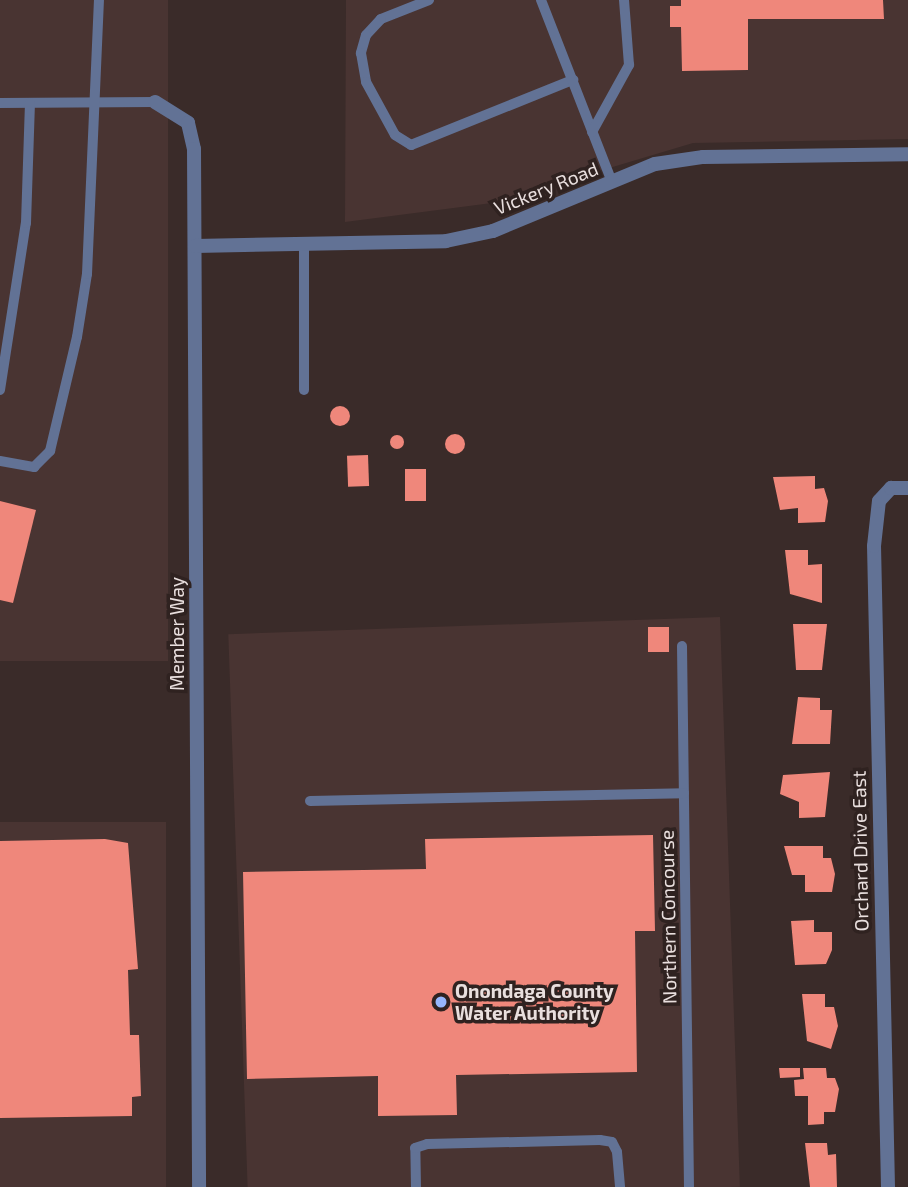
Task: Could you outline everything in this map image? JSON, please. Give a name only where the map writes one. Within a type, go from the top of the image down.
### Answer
[{"type":"street","name":"Member Way","points":[[155,102],[188,123],[195,246],[199,1187]]},
{"type":"street","name":"Vickery Road","points":[[195,246],[304,246],[446,241],[493,231],[655,164],[703,157],[908,154]]},
{"type":"street","name":"Orchard Drive East","points":[[888,1187],[876,514],[891,488],[908,488]]},
{"type":"lane","points":[[0,461],[34,467],[50,451],[87,274],[99,0]]},
{"type":"lane","points":[[429,0],[381,19],[361,53],[366,82],[383,114],[395,135],[411,145],[572,80]]},
{"type":"lane","points":[[541,0],[612,182]]},
{"type":"lane","points":[[592,132],[629,65],[624,0]]},
{"type":"lane","points":[[0,103],[155,102]]},
{"type":"lane","points":[[0,390],[24,247],[30,103]]},
{"type":"lane","points":[[304,246],[304,390]]},
{"type":"lane","name":"Northern Concourse","points":[[682,646],[690,1187]]},
{"type":"lane","points":[[310,801],[684,793]]},
{"type":"lane","points":[[416,1187],[415,1148],[427,1144],[600,1140],[612,1142],[617,1152],[620,1187]]},
{"type":"shaded area","points":[[0,0],[168,0],[168,661],[0,661]]},
{"type":"shaded area","points":[[346,0],[908,0],[908,139],[693,143],[492,203],[345,222]]},
{"type":"shaded area","points":[[720,617],[740,1187],[248,1187],[228,634]]},
{"type":"shaded area","points":[[0,822],[166,822],[166,1187],[0,1187]]},
{"type":"building","points":[[681,0],[883,0],[884,19],[748,19],[748,70],[682,71],[681,27],[670,27],[670,6],[681,6]]},
{"type":"building","points":[[340,406],[347,409],[350,416],[347,423],[340,426],[333,423],[330,416],[333,409]]},
{"type":"building","points":[[455,434],[462,437],[465,444],[462,451],[455,454],[448,451],[445,444],[448,437]]},
{"type":"building","points":[[394,435],[400,435],[404,442],[400,449],[394,449],[390,445],[390,439]]},
{"type":"building","points":[[368,455],[369,486],[348,487],[347,456]]},
{"type":"building","points":[[405,469],[426,469],[426,501],[405,501]]},
{"type":"building","points":[[815,476],[815,489],[824,488],[828,501],[825,522],[798,523],[798,508],[780,510],[773,477]]},
{"type":"building","points":[[0,501],[36,510],[13,603],[0,600]]},
{"type":"building","points":[[785,550],[808,550],[808,565],[822,564],[822,603],[790,594]]},
{"type":"building","points":[[793,624],[827,624],[822,670],[796,670]]},
{"type":"building","points":[[648,627],[669,627],[669,652],[648,652]]},
{"type":"building","points":[[798,697],[820,698],[820,710],[832,710],[830,744],[792,744]]},
{"type":"building","points":[[830,772],[825,817],[799,818],[799,802],[780,794],[783,775]]},
{"type":"building","name":"Onondaga County Water Authority","points":[[653,835],[655,931],[635,931],[637,1072],[456,1075],[457,1115],[378,1116],[378,1076],[247,1079],[243,872],[426,869],[425,839]]},
{"type":"building","points":[[105,839],[128,843],[138,969],[128,970],[130,1035],[139,1035],[141,1096],[132,1097],[132,1116],[0,1118],[0,841]]},
{"type":"building","points":[[784,846],[823,846],[823,858],[831,858],[835,874],[832,892],[805,892],[805,875],[792,875]]},
{"type":"building","points":[[814,920],[814,932],[832,932],[832,950],[826,964],[795,965],[791,921]]},
{"type":"building","points":[[802,994],[825,994],[825,1007],[834,1007],[838,1026],[831,1049],[807,1041]]},
{"type":"building","points":[[779,1068],[800,1068],[800,1077],[780,1078]]},
{"type":"building","points":[[803,1068],[826,1068],[827,1078],[835,1078],[839,1089],[835,1112],[824,1112],[824,1124],[808,1125],[808,1096],[795,1096],[794,1080],[804,1079]]},
{"type":"building","points":[[805,1143],[827,1143],[828,1155],[836,1154],[837,1187],[810,1187]]},
{"type":"place","name":"Onondaga County Water Authority","points":[[441,1002]]}]
